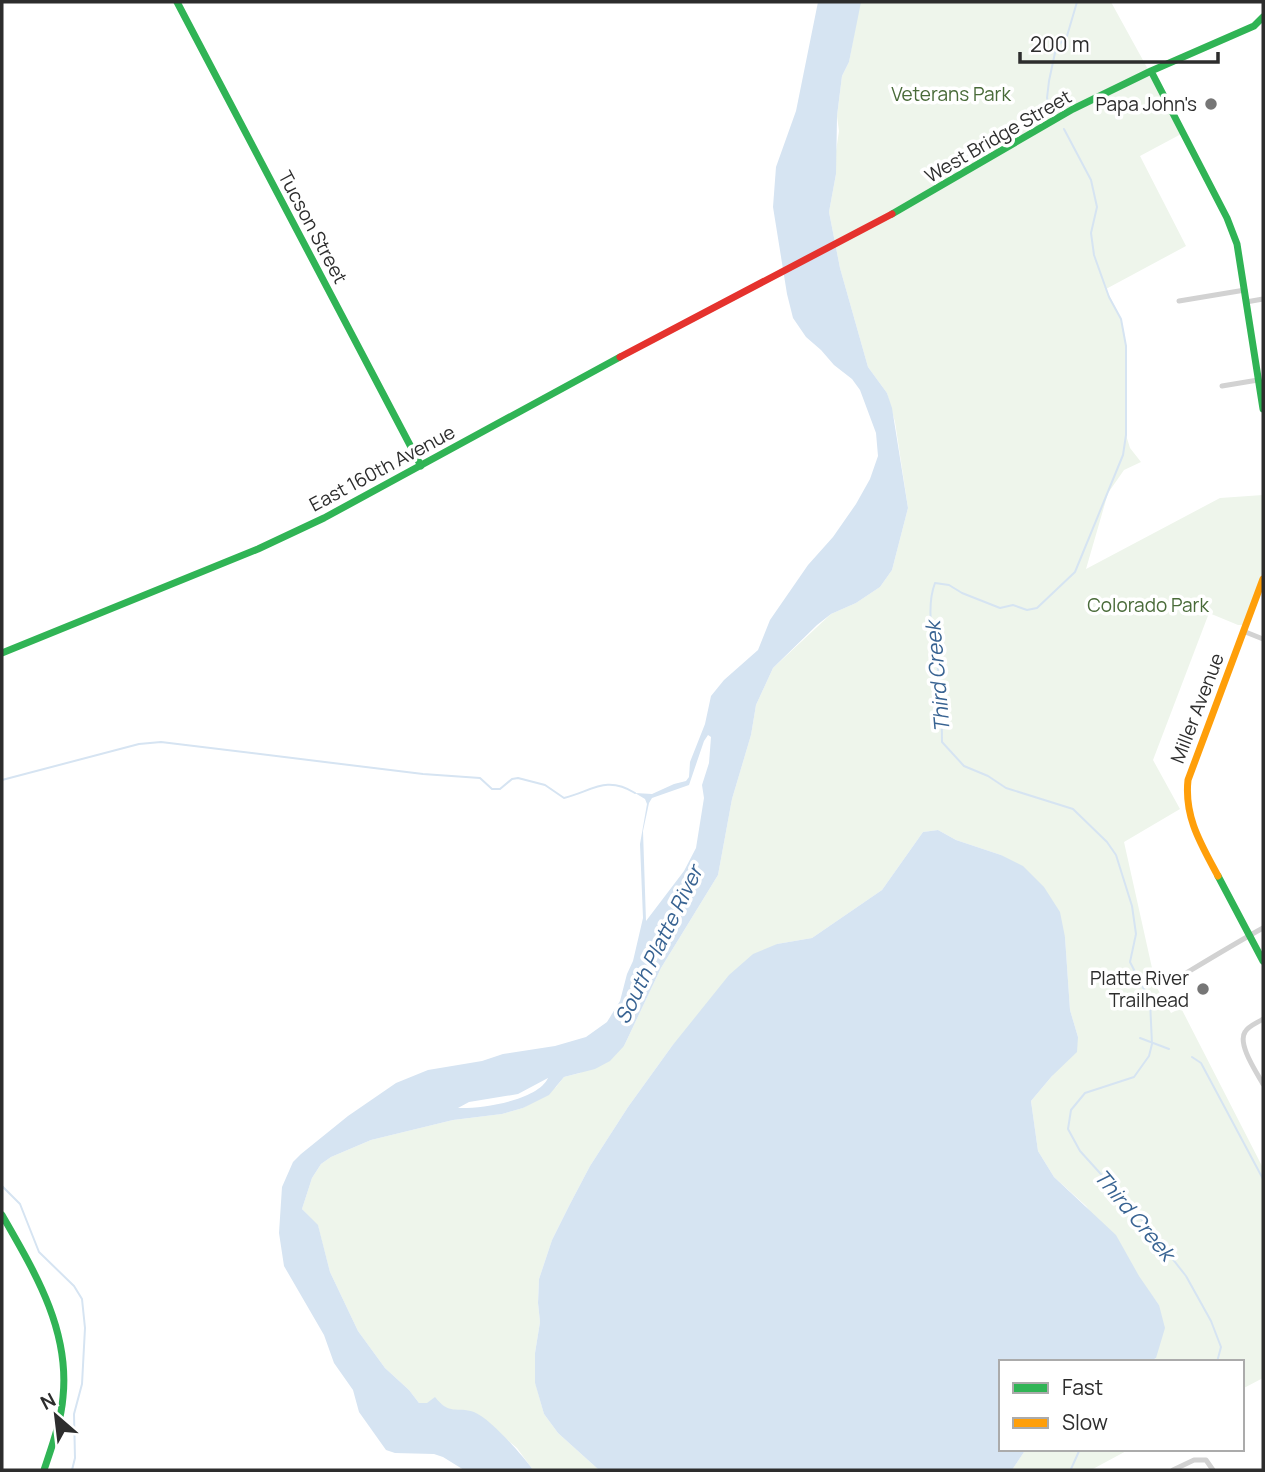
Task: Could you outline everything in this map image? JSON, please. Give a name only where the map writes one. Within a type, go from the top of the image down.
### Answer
[{"type":"street","name":"Tucson Street","points":[[177,2],[421,466]]},
{"type":"street","name":"West Bridge Street","points":[[762,282],[910,205],[1073,109],[1254,26],[1263,17]]},
{"type":"street","points":[[1254,26],[1263,28]]},
{"type":"street","points":[[1151,71],[1233,232],[1245,290],[1263,409]]},
{"type":"street","name":"East 160th Avenue","points":[[2,653],[285,537],[762,282]]},
{"type":"street","points":[[1179,301],[1245,290]]},
{"type":"street","points":[[1246,302],[1263,299]]},
{"type":"street","points":[[1222,386],[1258,380]]},
{"type":"street","name":"Miller Avenue","points":[[1263,579],[1189,772],[1186,792],[1188,812],[1195,832],[1263,961]]},
{"type":"street","points":[[1243,631],[1263,639]]},
{"type":"street","points":[[1173,981],[1263,928]]},
{"type":"street","points":[[1263,1019],[1246,1030],[1242,1038],[1263,1084]]},
{"type":"street","points":[[2,1215],[44,1290],[62,1347],[63,1401],[54,1445],[44,1470]]},
{"type":"street","points":[[1173,1470],[1198,1459],[1206,1460],[1213,1470]]},
{"type":"green space","points":[[860,2],[1111,2],[1183,133],[1140,156],[1186,246],[1106,289],[1121,319],[1126,346],[1126,435],[1130,448],[1141,462],[1124,470],[1108,493],[1086,569],[1220,498],[1263,495],[1263,579],[1246,625],[1238,625],[1209,613],[1153,760],[1180,809],[1124,842],[1156,986],[1171,1013],[1181,1008],[1263,1168],[1263,1378],[1244,1388],[1244,1360],[1152,1360],[1156,1358],[1159,1305],[1086,1206],[1054,1177],[1038,1151],[1031,1101],[1052,1076],[1078,1037],[1070,1010],[1065,937],[1001,855],[956,840],[938,830],[923,832],[882,890],[812,938],[777,944],[672,1046],[590,1166],[552,1240],[539,1279],[540,1322],[535,1353],[535,1382],[544,1414],[558,1433],[599,1470],[533,1470],[517,1448],[485,1421],[463,1410],[449,1410],[441,1404],[419,1403],[385,1368],[358,1331],[330,1272],[318,1226],[302,1209],[312,1178],[321,1164],[331,1157],[371,1140],[453,1120],[502,1114],[523,1108],[556,1087],[564,1077],[580,1073],[624,1046],[661,968],[718,875],[732,799],[751,735],[756,705],[773,668],[831,614],[856,603],[880,587],[892,570],[908,508],[895,422],[887,393],[868,367],[840,268],[829,212],[836,174],[835,158],[839,131],[837,116],[842,76],[849,62]]},
{"type":"green space","points":[[1025,1451],[1126,1451],[1091,1470],[1012,1470]]},
{"type":"water","name":"South Platte River","points":[[818,2],[861,2],[849,62],[842,76],[837,116],[836,174],[829,212],[840,268],[868,367],[887,393],[892,408],[908,508],[892,570],[880,587],[856,603],[831,614],[773,668],[756,705],[751,735],[732,799],[718,875],[661,968],[624,1046],[610,1061],[595,1069],[564,1077],[549,1095],[523,1108],[502,1114],[453,1120],[371,1140],[331,1157],[321,1164],[312,1178],[302,1209],[318,1225],[330,1272],[358,1331],[385,1368],[419,1403],[427,1403],[435,1397],[449,1409],[468,1410],[481,1416],[506,1438],[533,1470],[464,1470],[434,1454],[395,1453],[386,1450],[359,1412],[353,1390],[334,1363],[324,1335],[284,1266],[279,1233],[282,1187],[293,1162],[301,1154],[348,1116],[396,1083],[428,1070],[555,1046],[586,1037],[607,1022],[620,1001],[643,918],[640,844],[647,804],[645,799],[635,793],[652,794],[686,781],[689,777],[690,762],[705,724],[711,696],[724,680],[758,650],[770,620],[808,565],[833,537],[870,479],[878,456],[876,433],[860,390],[852,379],[806,337],[793,318],[787,294],[773,207],[776,167],[796,111]],"holes":[[[708,735],[711,737],[709,763],[702,785],[704,798],[696,848],[684,871],[646,921],[643,831],[649,803],[652,798],[689,785]],[[548,1078],[533,1092],[508,1102],[458,1108],[469,1102],[518,1094]]]},
{"type":"water","points":[[938,830],[956,840],[1001,855],[1023,866],[1044,887],[1060,912],[1065,937],[1070,1010],[1078,1037],[1077,1052],[1031,1101],[1038,1151],[1054,1177],[1116,1235],[1159,1305],[1165,1328],[1156,1358],[999,1360],[999,1451],[1025,1451],[1012,1470],[599,1470],[558,1433],[544,1414],[535,1383],[535,1353],[540,1322],[539,1279],[552,1240],[590,1166],[628,1107],[672,1046],[729,975],[753,954],[777,944],[812,938],[882,890],[923,832]]},
{"type":"waterway","name":"Third Creek","points":[[1049,103],[1049,81],[1056,48],[1067,36],[1077,2]]},
{"type":"waterway","name":"Third Creek","points":[[1064,129],[1091,180],[1097,207],[1091,233],[1094,255],[1109,297],[1121,319],[1126,346],[1126,435],[1123,455],[1075,572],[1037,608],[1027,610],[1013,605],[1000,608],[949,585],[935,583],[930,615],[940,688],[942,742],[964,766],[988,776],[1006,788],[1073,809],[1107,842],[1116,855],[1132,906],[1136,934],[1130,962],[1150,1001],[1152,1044],[1149,1056],[1134,1077],[1085,1093],[1071,1110],[1068,1129],[1080,1151],[1138,1215],[1186,1276],[1211,1321],[1221,1347],[1218,1360]]},
{"type":"waterway","points":[[2,780],[139,744],[161,742],[423,774],[480,778],[492,789],[500,789],[512,779],[518,778],[545,785],[564,798],[607,785],[616,785],[635,793]]},
{"type":"waterway","name":"Third Creek","points":[[1140,1038],[1169,1049]]},
{"type":"waterway","points":[[1192,1057],[1201,1063],[1263,1179]]},
{"type":"waterway","points":[[2,1186],[20,1204],[39,1252],[74,1286],[82,1299],[85,1328],[82,1384],[74,1414],[75,1458],[72,1470]]},
{"type":"waterway","name":"Third Creek","points":[[1071,1469],[1079,1451]]},
{"type":"traffic: fast","points":[[177,2],[421,466]]},
{"type":"traffic: fast","points":[[892,214],[1073,109],[1254,26],[1263,17]]},
{"type":"traffic: fast","points":[[1151,71],[1227,218],[1237,244],[1263,409]]},
{"type":"traffic: fast","points":[[2,653],[258,549],[324,518],[620,357]]},
{"type":"traffic: fast","points":[[1218,876],[1263,961]]},
{"type":"traffic: fast","points":[[2,1215],[37,1279],[55,1324],[61,1348],[64,1372],[62,1406],[44,1470]]},
{"type":"traffic: slow","points":[[1218,876],[1191,818],[1188,780],[1263,579]]},
{"type":"traffic: jam","points":[[620,357],[892,214]]},
{"type":"place","name":"Papa John's","points":[[1211,104]]},
{"type":"place","name":"Platte River Trailhead","points":[[1203,989]]},
{"type":"park label","name":"Veterans Park","points":[[951,94]]},
{"type":"park label","name":"Colorado Park","points":[[1148,605]]}]
